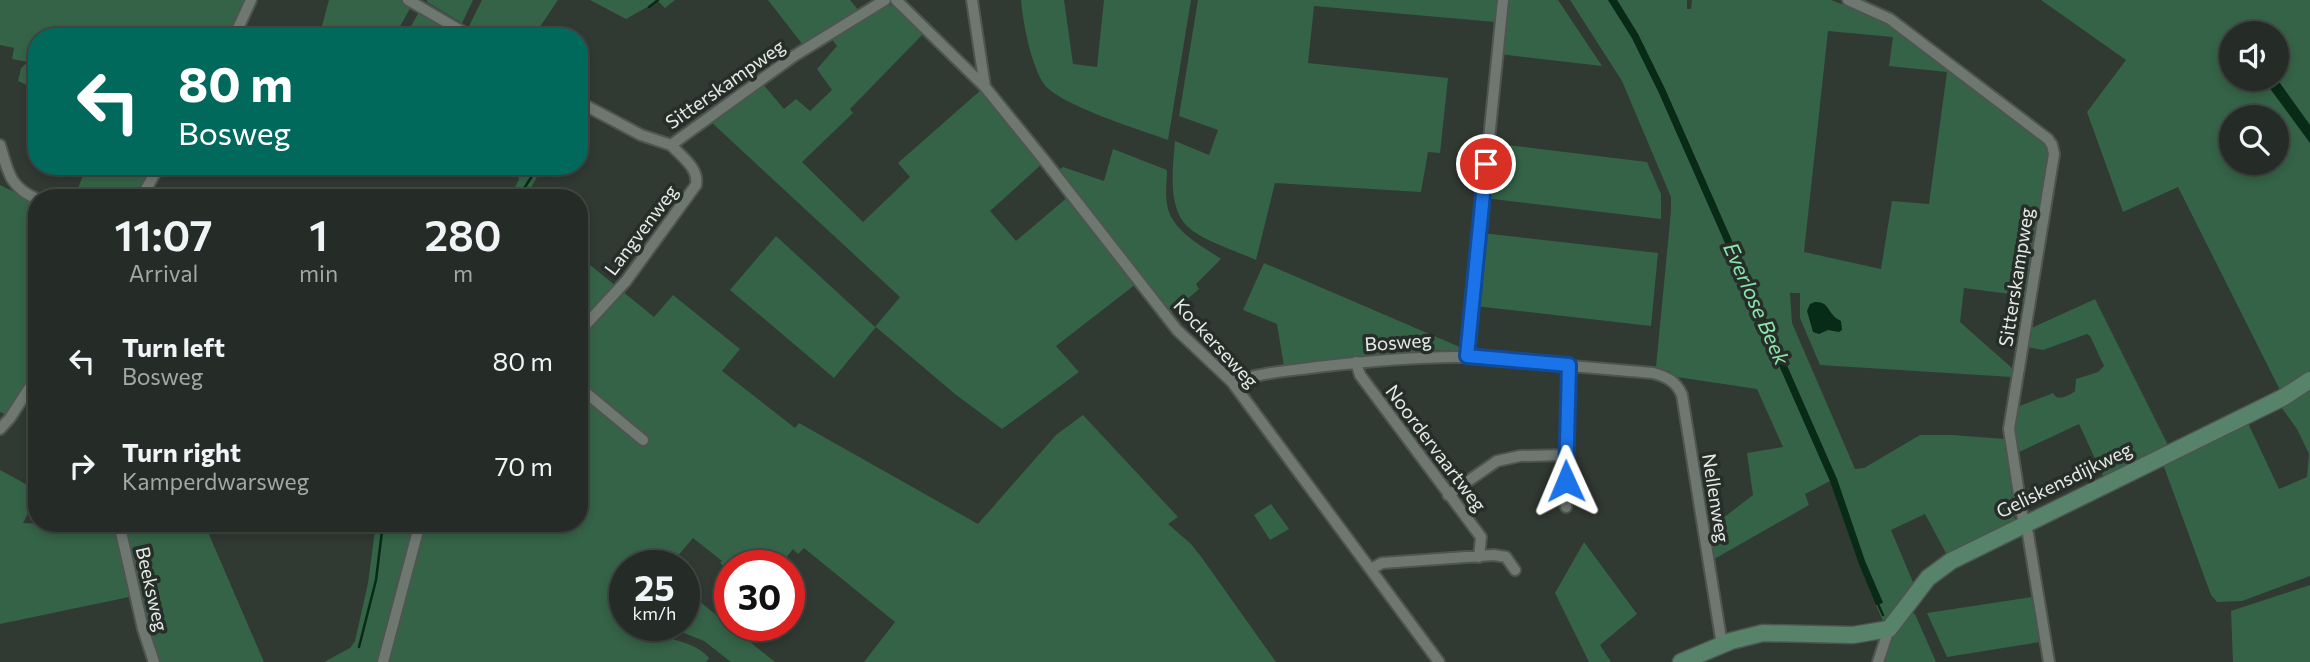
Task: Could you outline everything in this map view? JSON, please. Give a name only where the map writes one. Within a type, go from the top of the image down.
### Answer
[{"type":"street","points":[[238,28],[251,0]]},
{"type":"street","points":[[408,0],[456,28]]},
{"type":"street","name":"Sitterskampweg","points":[[588,107],[641,135],[671,145],[794,56],[885,0]]},
{"type":"street","name":"Kockerseweg","points":[[896,0],[985,87],[1177,330],[1231,382],[1439,662]]},
{"type":"street","points":[[972,0],[985,87]]},
{"type":"street","points":[[1467,356],[1503,0]]},
{"type":"street","name":"Sitterskampweg","points":[[1848,0],[1890,19],[2048,139],[2052,145],[2054,154],[2009,429],[2049,662]]},
{"type":"street","points":[[0,145],[9,176],[15,186],[28,194]]},
{"type":"street","name":"Langvenweg","points":[[588,322],[626,281],[696,185],[698,177],[695,170],[671,145]]},
{"type":"street","name":"Bosweg","points":[[1231,382],[1252,375],[1417,357],[1467,356],[1653,373]]},
{"type":"street","name":"Noordervaartweg","points":[[1356,362],[1360,375],[1481,537],[1479,556]]},
{"type":"street","points":[[1566,507],[1569,365]]},
{"type":"street","name":"Nellenweg","points":[[1653,373],[1666,376],[1678,385],[1682,395],[1721,645]]},
{"type":"street","name":"Geliskensdijkweg","points":[[1878,662],[1889,629],[1928,578],[1951,561],[2284,397],[2310,380]]},
{"type":"street","points":[[0,429],[28,390]]},
{"type":"street","points":[[588,394],[643,440]]},
{"type":"street","points":[[1448,495],[1497,461],[1520,456],[1565,455]]},
{"type":"street","name":"Beeksweg","points":[[121,532],[143,629],[154,662]]},
{"type":"street","points":[[383,662],[417,532]]},
{"type":"street","points":[[1371,569],[1382,563],[1494,555],[1506,558],[1515,570]]},
{"type":"street","points":[[1681,662],[1721,645],[1763,633],[1853,635],[1889,629]]},
{"type":"shaded area","points":[[0,0],[247,0],[233,28],[28,28],[28,62],[12,59],[14,48],[0,45]]},
{"type":"shaded area","points":[[329,0],[402,0],[412,5],[399,28],[321,28]]},
{"type":"shaded area","points":[[427,0],[473,0],[462,23]]},
{"type":"shaded area","points":[[482,0],[558,0],[539,28],[468,28]]},
{"type":"shaded area","points":[[590,0],[675,0],[665,8],[658,1],[626,19]]},
{"type":"shaded area","points":[[768,0],[850,0],[859,11],[803,45]]},
{"type":"shaded area","points":[[1021,0],[1064,0],[1073,64],[1097,67],[1104,0],[1191,0],[1168,140],[1083,108],[1044,84],[1032,55]]},
{"type":"shaded area","points":[[1198,0],[1497,0],[1495,22],[1314,6],[1308,63],[1448,78],[1440,153],[1428,152],[1421,192],[1275,183],[1256,260],[1193,231],[1176,208],[1173,174],[1175,141],[1209,155],[1218,130],[1179,116]]},
{"type":"shaded area","points":[[1504,0],[1558,0],[1602,66],[1499,54]]},
{"type":"shaded area","points":[[1570,0],[1608,0],[1632,38],[1659,93],[1830,481],[1805,494],[1809,505],[1709,562],[1705,532],[1753,495],[1747,453],[1783,447],[1757,389],[1677,377],[1656,367],[1671,197],[1622,81]]},
{"type":"shaded area","points":[[1617,0],[1687,0],[1687,9],[1691,9],[1692,0],[1831,0],[1880,19],[1903,34],[2048,146],[2049,161],[2025,296],[1964,288],[1960,322],[2013,369],[2012,377],[1820,365],[1800,318],[1800,293],[1790,293],[1792,323],[1855,469],[1864,468],[1920,435],[2005,439],[2015,520],[1947,555],[1925,514],[1891,530],[1915,587],[1883,621],[1876,605],[1883,602],[1865,561],[1837,479],[1665,89],[1638,34]],"holes":[[[1828,31],[1893,37],[1889,66],[1947,72],[1929,204],[1892,201],[1881,269],[1804,252]]]},
{"type":"shaded area","points":[[2041,0],[2310,0],[2310,373],[2281,392],[2178,187],[2123,212],[2087,112],[2126,60]]},
{"type":"shaded area","points":[[890,5],[897,7],[923,34],[850,109],[853,113],[802,162],[863,222],[910,177],[898,163],[982,89],[1043,163],[990,211],[1016,241],[1069,196],[1136,284],[1056,346],[1079,372],[1002,429],[955,394],[876,327],[834,378],[730,290],[776,236],[875,327],[900,297],[710,121],[762,83],[784,109],[796,99],[810,111],[832,90],[817,69],[837,46],[831,38],[878,8]]},
{"type":"shaded area","points":[[420,10],[451,28],[410,28]]},
{"type":"shaded area","points":[[28,62],[28,86],[18,81],[21,68]]},
{"type":"shaded area","points":[[1491,143],[1647,162],[1661,194],[1661,219],[1485,198]]},
{"type":"shaded area","points":[[1113,149],[1167,170],[1167,204],[1174,222],[1188,236],[1221,259],[1196,284],[1199,289],[1170,314],[1059,170],[1063,167],[1104,181]]},
{"type":"shaded area","points":[[83,175],[149,175],[141,189],[78,189]]},
{"type":"shaded area","points":[[518,175],[537,175],[530,189],[514,189]]},
{"type":"shaded area","points":[[0,185],[28,199],[28,384],[7,415],[0,412]]},
{"type":"shaded area","points":[[1482,233],[1658,253],[1651,326],[1475,306]]},
{"type":"shaded area","points":[[588,263],[654,317],[673,295],[740,349],[722,371],[795,428],[799,423],[978,524],[1056,435],[1083,415],[1178,517],[1168,524],[1191,544],[1202,558],[1276,662],[864,662],[895,622],[804,548],[714,550],[714,555],[693,538],[683,550],[609,550],[609,641],[679,641],[700,650],[709,658],[706,662],[324,662],[350,648],[355,641],[368,583],[375,532],[588,532]]},
{"type":"shaded area","points":[[1264,263],[1462,348],[1462,351],[1433,350],[1284,366],[1277,324],[1243,310]]},
{"type":"shaded area","points":[[2095,299],[2169,447],[2104,478],[2079,424],[2015,454],[2017,407],[2053,393],[2056,397],[2069,395],[2075,391],[2076,379],[2098,372],[2104,366],[2087,334],[2043,350],[2027,347],[2029,329]]},
{"type":"shaded area","points":[[2310,384],[2310,576],[2242,601],[2217,602],[2211,595],[2163,464],[2247,421],[2279,489],[2307,477],[2309,454],[2297,429],[2279,404]]},
{"type":"shaded area","points":[[0,470],[28,485],[28,513],[23,523],[28,523],[28,532],[116,532],[129,597],[0,624]]},
{"type":"shaded area","points":[[1271,504],[1289,529],[1270,540],[1254,515]]},
{"type":"shaded area","points":[[127,532],[208,532],[264,662],[161,662],[153,641]]},
{"type":"shaded area","points":[[1584,542],[1637,614],[1600,645],[1611,662],[1589,662],[1555,593]]},
{"type":"shaded area","points":[[2310,585],[2310,662],[2233,662],[2231,611]]},
{"type":"shaded area","points":[[2032,597],[2040,642],[1947,657],[1927,613]]},
{"type":"shaded area","points":[[700,602],[714,613],[714,641],[749,641],[775,662],[731,662],[700,639]]},
{"type":"shaded area","points":[[1910,612],[1915,614],[1936,662],[1882,662],[1898,624]]},
{"type":"water","points":[[1608,0],[1617,0],[1638,34],[1665,89],[1837,479],[1865,561],[1883,603],[1876,605],[1830,481],[1659,93],[1632,38]]},
{"type":"water","points":[[2272,91],[2286,91],[2310,125],[2310,143],[2289,114],[2289,105],[2282,105]]},
{"type":"water","points":[[1810,304],[1824,304],[1841,321],[1842,330],[1828,330],[1819,334],[1813,332],[1807,311]]},
{"type":"waterway","points":[[649,7],[658,0]]},
{"type":"waterway","points":[[524,189],[532,176]]},
{"type":"waterway","points":[[359,647],[376,580],[382,532]]},
{"type":"waterway","name":"Everlose Beek","points":[[1878,604],[1883,615]]},
{"type":"route","points":[[1486,164],[1467,356],[1569,365],[1566,481]]}]
